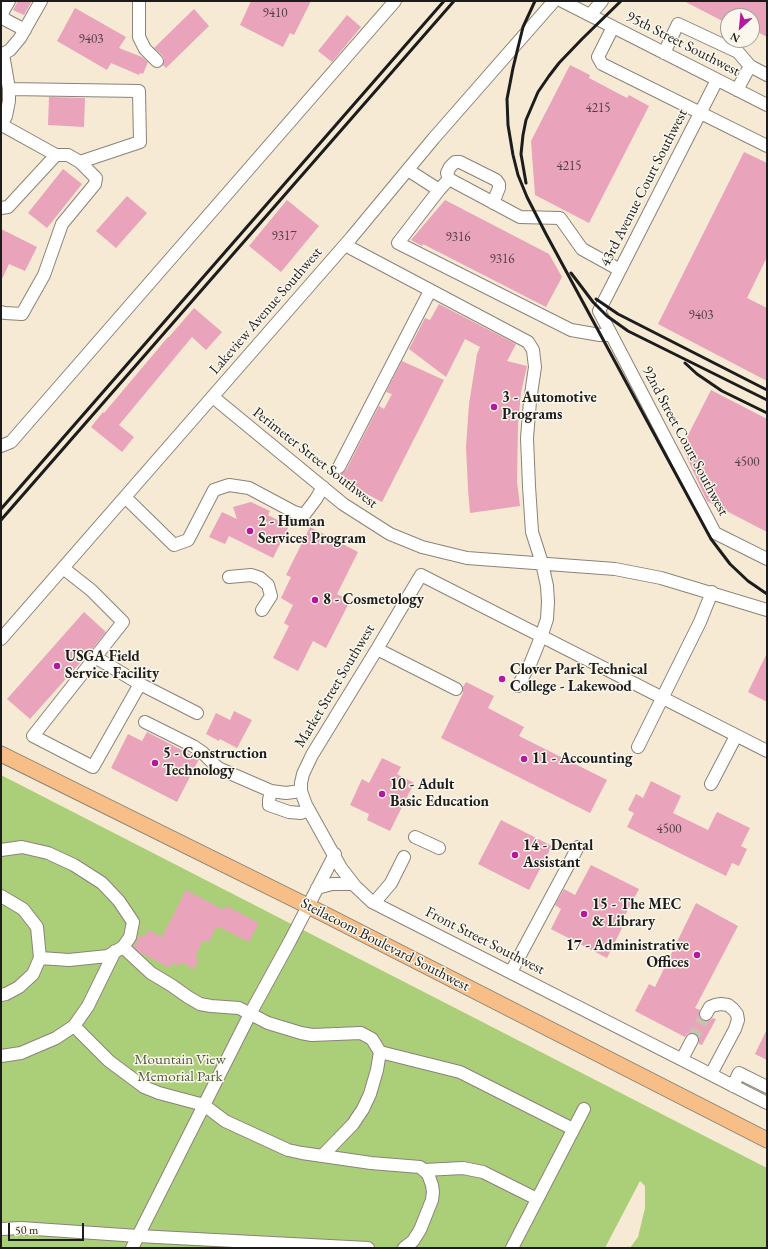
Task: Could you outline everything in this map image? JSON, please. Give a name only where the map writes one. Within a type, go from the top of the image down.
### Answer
[{"type":"main road","name":"Steilacoom Boulevard Southwest","points":[[1,754],[308,906],[767,1140]]},
{"type":"street","points":[[9,1],[2,13],[4,19],[25,30]]},
{"type":"street","points":[[1,312],[4,314],[22,314],[44,275],[62,224],[94,184],[96,178],[80,162],[68,155],[56,156],[1,125],[6,116],[9,101],[9,89],[2,55],[15,44],[25,30],[40,1]]},
{"type":"street","points":[[139,1],[140,36],[145,49],[157,61]]},
{"type":"street","points":[[1,446],[11,442],[395,1]]},
{"type":"street","name":"Lakeview Avenue Southwest","points":[[1,639],[345,245],[554,1]]},
{"type":"street","name":"95th Street Southwest","points":[[562,1],[767,105]]},
{"type":"street","points":[[590,15],[602,1]]},
{"type":"street","points":[[664,53],[678,24],[738,52],[750,66],[767,75]]},
{"type":"street","points":[[613,27],[598,57],[602,64],[767,146]]},
{"type":"street","points":[[737,90],[750,66]]},
{"type":"street","name":"43rd Avenue Court Southwest","points":[[599,312],[717,80]]},
{"type":"street","points":[[9,89],[139,91],[140,142],[80,162]]},
{"type":"street","points":[[1,208],[8,208],[56,156]]},
{"type":"street","points":[[493,203],[499,188],[496,180],[460,162],[455,162],[450,167],[447,173],[449,179],[493,203],[520,217],[560,218],[582,249],[620,270]]},
{"type":"street","points":[[408,170],[439,190]]},
{"type":"street","points":[[449,179],[398,243],[571,330],[600,335],[611,335]]},
{"type":"street","points":[[345,245],[528,342],[533,350],[536,367],[530,401],[527,438],[528,470],[532,532],[542,563],[547,586],[548,602],[547,619],[541,637],[531,662],[518,686]]},
{"type":"street","points":[[338,467],[430,291]]},
{"type":"street","name":"92nd Street Court Southwest","points":[[599,312],[715,533],[767,559]]},
{"type":"street","name":"Perimeter Street Southwest","points":[[213,397],[343,504],[390,534],[422,547],[466,558],[615,569],[661,578],[712,592],[767,610]]},
{"type":"street","points":[[125,497],[174,545],[188,540],[214,490],[229,485],[249,488],[294,512],[304,515],[323,487]]},
{"type":"street","points":[[63,568],[91,590],[123,622],[34,736],[93,767],[140,684]]},
{"type":"street","points":[[229,577],[251,575],[260,578],[268,585],[271,596],[262,610]]},
{"type":"street","name":"Market Street Southwest","points":[[335,854],[309,810],[301,791],[302,774],[421,575],[541,637]]},
{"type":"street","points":[[638,746],[700,622],[712,592]]},
{"type":"street","points":[[541,637],[767,751]]},
{"type":"street","points":[[378,649],[456,689]]},
{"type":"street","points":[[95,657],[140,684],[197,713]]},
{"type":"street","points":[[145,722],[193,746],[202,752],[218,768],[271,791],[286,793],[301,791]]},
{"type":"street","points":[[711,784],[736,736]]},
{"type":"street","points":[[271,791],[269,805],[289,812],[301,813],[309,810]]},
{"type":"street","points":[[415,837],[439,848]]},
{"type":"street","points":[[1,850],[22,847],[48,853],[74,865],[102,883],[120,901],[133,922],[130,937],[119,949],[88,1006],[74,1026],[56,1038],[21,1052],[1,1056]]},
{"type":"street","points":[[511,972],[578,847]]},
{"type":"street","points":[[132,1248],[250,1014],[335,854]]},
{"type":"street","name":"Front Street Southwest","points":[[335,854],[341,868],[362,894],[374,903],[767,1103]]},
{"type":"street","points":[[374,903],[391,883],[404,857]]},
{"type":"street","points":[[317,888],[332,884],[354,884]]},
{"type":"street","points":[[1,896],[23,909],[37,928],[40,958],[33,974],[19,988],[1,995]]},
{"type":"street","points":[[40,958],[68,960],[108,956],[119,949]]},
{"type":"street","points":[[119,949],[151,973],[200,1004],[239,1008],[268,1023],[301,1034],[361,1033],[372,1039],[380,1052],[377,1070],[370,1094],[363,1109],[353,1124],[323,1155]]},
{"type":"street","points":[[706,1014],[710,1008],[715,1005],[728,1005],[737,1014],[738,1020],[736,1029],[711,1074]]},
{"type":"street","points":[[74,1026],[109,1061],[144,1086],[159,1093],[204,1105],[224,1121],[288,1150],[371,1163],[412,1165],[420,1167],[428,1174],[433,1192],[423,1225],[413,1241],[404,1248]]},
{"type":"street","points":[[682,1059],[692,1040]]},
{"type":"street","points":[[380,1052],[460,1072],[573,1129]]},
{"type":"street","points":[[733,1086],[739,1073],[767,1087]]},
{"type":"street","points":[[512,1248],[584,1109]]},
{"type":"street","points":[[424,1170],[463,1168],[483,1172],[537,1199]]},
{"type":"street","points":[[1,1229],[21,1228],[361,1248]]},
{"type":"green space","name":"Mountain View Memorial Park","points":[[1,775],[767,1168],[767,1248],[630,1248],[638,1237],[645,1208],[645,1186],[640,1181],[605,1248],[1,1248]]},
{"type":"building","points":[[18,1],[32,1],[24,15],[13,10]]},
{"type":"building","points":[[251,1],[311,1],[294,35],[290,33],[283,47],[240,25]]},
{"type":"building","points":[[684,1],[767,1],[767,37],[760,33],[760,8],[720,8],[720,20]]},
{"type":"building","points":[[75,8],[126,37],[119,48],[142,57],[148,62],[143,74],[140,73],[139,75],[111,63],[107,70],[57,41]]},
{"type":"building","points":[[194,9],[209,26],[166,68],[163,65],[163,56],[154,48]]},
{"type":"building","points":[[347,15],[361,27],[332,62],[318,51]]},
{"type":"building","points":[[570,65],[590,75],[589,78],[627,98],[629,95],[649,106],[589,223],[535,195],[531,141]]},
{"type":"building","points":[[49,97],[85,98],[84,127],[48,125]]},
{"type":"building","points":[[744,152],[767,163],[767,257],[747,298],[767,308],[767,381],[658,324]]},
{"type":"building","points":[[63,169],[82,184],[47,228],[28,213]]},
{"type":"building","points":[[127,196],[147,213],[116,248],[96,231]]},
{"type":"building","points":[[287,200],[319,226],[281,272],[249,246]]},
{"type":"building","points":[[445,200],[549,254],[562,277],[546,307],[423,244],[422,246],[411,240]]},
{"type":"building","points":[[1,229],[37,247],[25,271],[9,264],[1,281]]},
{"type":"building","name":"3 - Automotive Programs","points":[[439,304],[516,344],[507,361],[527,366],[521,393],[518,424],[517,482],[520,506],[470,513],[466,447],[469,404],[477,354],[480,347],[465,339],[446,377],[409,349],[425,318],[430,320]]},
{"type":"building","points":[[194,308],[222,332],[206,350],[192,337],[119,425],[134,437],[122,452],[91,427]]},
{"type":"building","points":[[402,361],[444,380],[382,502],[338,479],[346,470],[379,406],[384,409],[392,394],[386,392]]},
{"type":"building","points":[[711,390],[767,419],[767,532],[707,501],[682,447]]},
{"type":"building","name":"2 - Human Services Program","points":[[251,502],[270,511],[268,515],[289,526],[273,558],[229,536],[225,544],[209,537],[222,512],[237,519],[233,507]]},
{"type":"building","name":"8 - Cosmetology","points":[[310,527],[358,552],[337,594],[350,601],[326,648],[313,641],[298,671],[273,658],[289,626],[284,623],[293,605],[281,598],[291,577],[286,575]]},
{"type":"building","name":"USGA Field Service Facility","points":[[84,612],[106,632],[30,719],[7,699]]},
{"type":"building","points":[[767,653],[767,702],[748,692]]},
{"type":"building","name":"11 - Accounting","points":[[466,682],[494,696],[488,708],[524,727],[519,736],[607,780],[590,813],[441,738],[463,693],[463,687]]},
{"type":"building","points":[[234,711],[252,720],[237,748],[220,739],[219,741],[206,734],[216,713],[230,720]]},
{"type":"building","name":"5 - Construction Technology","points":[[147,732],[199,759],[177,802],[111,768],[128,734],[142,741]]},
{"type":"building","name":"10 - Adult Basic Education","points":[[382,758],[401,767],[397,774],[414,783],[390,831],[367,820],[369,814],[350,805],[362,779],[369,783]]},
{"type":"building","points":[[651,781],[681,796],[673,813],[708,830],[717,812],[750,828],[741,846],[747,849],[739,866],[732,863],[726,876],[627,827],[634,813],[628,810],[636,794],[643,798]]},
{"type":"building","name":"14 - Dental Assistant","points":[[501,820],[552,846],[529,890],[478,864]]},
{"type":"building","name":"15 - The MEC & Library","points":[[591,865],[639,889],[621,923],[624,924],[607,958],[551,929],[561,909],[555,905],[564,889],[575,895]]},
{"type":"building","points":[[186,890],[224,910],[226,906],[259,923],[249,942],[217,926],[208,943],[203,940],[195,957],[199,959],[194,969],[180,962],[179,966],[172,963],[170,968],[139,952],[134,947],[140,935],[144,937],[148,930],[162,937]]},
{"type":"building","name":"17 - Administrative Offices","points":[[696,903],[738,926],[695,1008],[700,1010],[699,1017],[703,1021],[709,1021],[713,1018],[716,1019],[702,1045],[699,1044],[699,1036],[695,1033],[688,1033],[685,1037],[635,1011],[649,984],[655,987]]},
{"type":"building","points":[[767,1029],[767,1060],[755,1054]]},
{"type":"tunnel","points":[[692,1040],[706,1014]]},
{"type":"railway","points":[[1,509],[444,1]]},
{"type":"railway","points":[[1,520],[454,1]]},
{"type":"railway","points":[[535,1],[523,27],[507,99],[508,125],[518,175],[527,197],[546,234],[711,539],[730,564],[748,581],[767,594]]},
{"type":"railway","points":[[526,183],[521,154],[523,135],[526,120],[538,92],[559,63],[621,1]]},
{"type":"railway","points":[[571,273],[593,302],[607,316],[628,331],[767,400]]},
{"type":"railway","points":[[596,299],[618,314],[767,390]]},
{"type":"railway","points":[[685,363],[697,374],[722,391],[767,413]]},
{"type":"place","name":"3 - Automotive Programs","points":[[494,407]]},
{"type":"place","name":"2 - Human Services Program","points":[[250,531]]},
{"type":"place","name":"8 - Cosmetology","points":[[315,600]]},
{"type":"place","name":"USGA Field Service Facility","points":[[57,666]]},
{"type":"place","name":"Clover Park Technical College - Lakewood","points":[[502,679]]},
{"type":"place","name":"11 - Accounting","points":[[524,759]]},
{"type":"place","name":"5 - Construction Technology","points":[[155,763]]},
{"type":"place","name":"10 - Adult Basic Education","points":[[382,794]]},
{"type":"place","name":"14 - Dental Assistant","points":[[515,855]]},
{"type":"place","name":"15 - The MEC & Library","points":[[584,914]]},
{"type":"place","name":"17 - Administrative Offices","points":[[697,955]]}]
